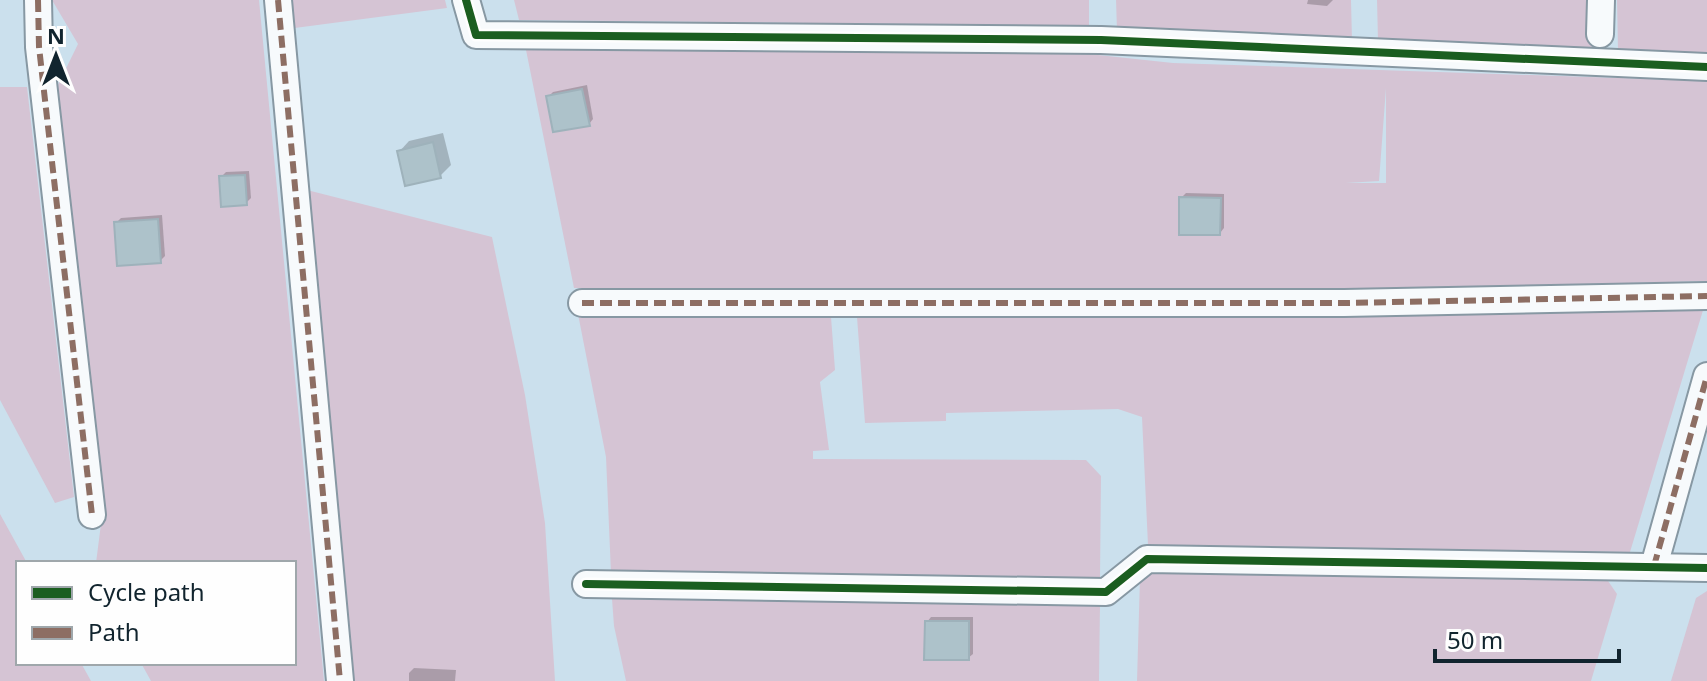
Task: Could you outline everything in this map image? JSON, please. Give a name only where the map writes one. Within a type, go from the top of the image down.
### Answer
[{"type":"street","points":[[38,0],[39,47],[92,515]]},
{"type":"street","points":[[278,0],[340,681]]},
{"type":"street","points":[[466,0],[476,35],[1101,40],[1707,67]]},
{"type":"street","points":[[1600,34],[1601,0]]},
{"type":"street","points":[[582,303],[1344,303],[1707,296]]},
{"type":"street","points":[[1654,566],[1707,376]]},
{"type":"street","points":[[586,584],[1106,592],[1147,559],[1707,568]]},
{"type":"shaded area","points":[[52,0],[259,0],[324,681],[151,681],[142,665],[296,665],[296,561],[96,561],[102,516],[53,95],[78,44]]},
{"type":"shaded area","points":[[285,0],[445,0],[447,8],[287,29]]},
{"type":"shaded area","points":[[514,0],[1089,0],[1089,26],[519,20]]},
{"type":"shaded area","points":[[1116,0],[1351,0],[1352,40],[1117,31]]},
{"type":"shaded area","points":[[1377,0],[1592,0],[1592,50],[1378,41]]},
{"type":"shaded area","points":[[1617,0],[1707,0],[1707,54],[1618,51]]},
{"type":"shaded area","points":[[525,45],[1061,51],[1173,63],[1707,81],[1707,281],[1169,291],[574,288]],"holes":[[[1386,88],[1386,183],[1346,183],[1379,181]]]},
{"type":"shaded area","points":[[0,87],[27,87],[74,497],[55,503],[0,400]]},
{"type":"shaded area","points":[[303,189],[492,237],[525,395],[545,523],[555,681],[349,681]]},
{"type":"shaded area","points":[[1704,307],[1630,552],[1148,545],[1142,417],[1118,409],[946,413],[946,421],[865,423],[857,317],[1336,317]]},
{"type":"shaded area","points":[[578,314],[831,317],[835,370],[820,382],[829,450],[813,451],[813,459],[1086,460],[1101,476],[1100,579],[611,573],[606,457]]},
{"type":"shaded area","points":[[0,514],[26,561],[16,561],[16,665],[82,665],[91,681],[0,681]]},
{"type":"shaded area","points":[[1148,570],[1606,578],[1617,594],[1591,681],[1137,681],[1140,577]]},
{"type":"shaded area","points":[[1707,591],[1707,681],[1671,681],[1696,598]]},
{"type":"shaded area","points":[[612,599],[1100,605],[1099,681],[626,681],[614,626]]},
{"type":"building","points":[[582,89],[590,126],[553,132],[546,96]]},
{"type":"building","points":[[433,142],[441,178],[405,186],[397,151]]},
{"type":"building","points":[[245,175],[247,205],[221,207],[219,176]]},
{"type":"building","points":[[1179,197],[1221,198],[1220,235],[1179,235]]},
{"type":"building","points":[[158,219],[161,263],[117,266],[114,222]]},
{"type":"building","points":[[925,621],[969,621],[969,660],[924,660]]},
{"type":"marked path","points":[[38,0],[39,47],[92,515]]},
{"type":"marked path","points":[[278,0],[340,681]]},
{"type":"marked path","points":[[582,303],[1344,303],[1707,296]]},
{"type":"marked path","points":[[1654,566],[1707,376]]},
{"type":"cycle path","points":[[466,0],[476,35],[1101,40],[1707,67]]},
{"type":"cycle path","points":[[586,584],[1106,592],[1147,559],[1707,568]]}]
